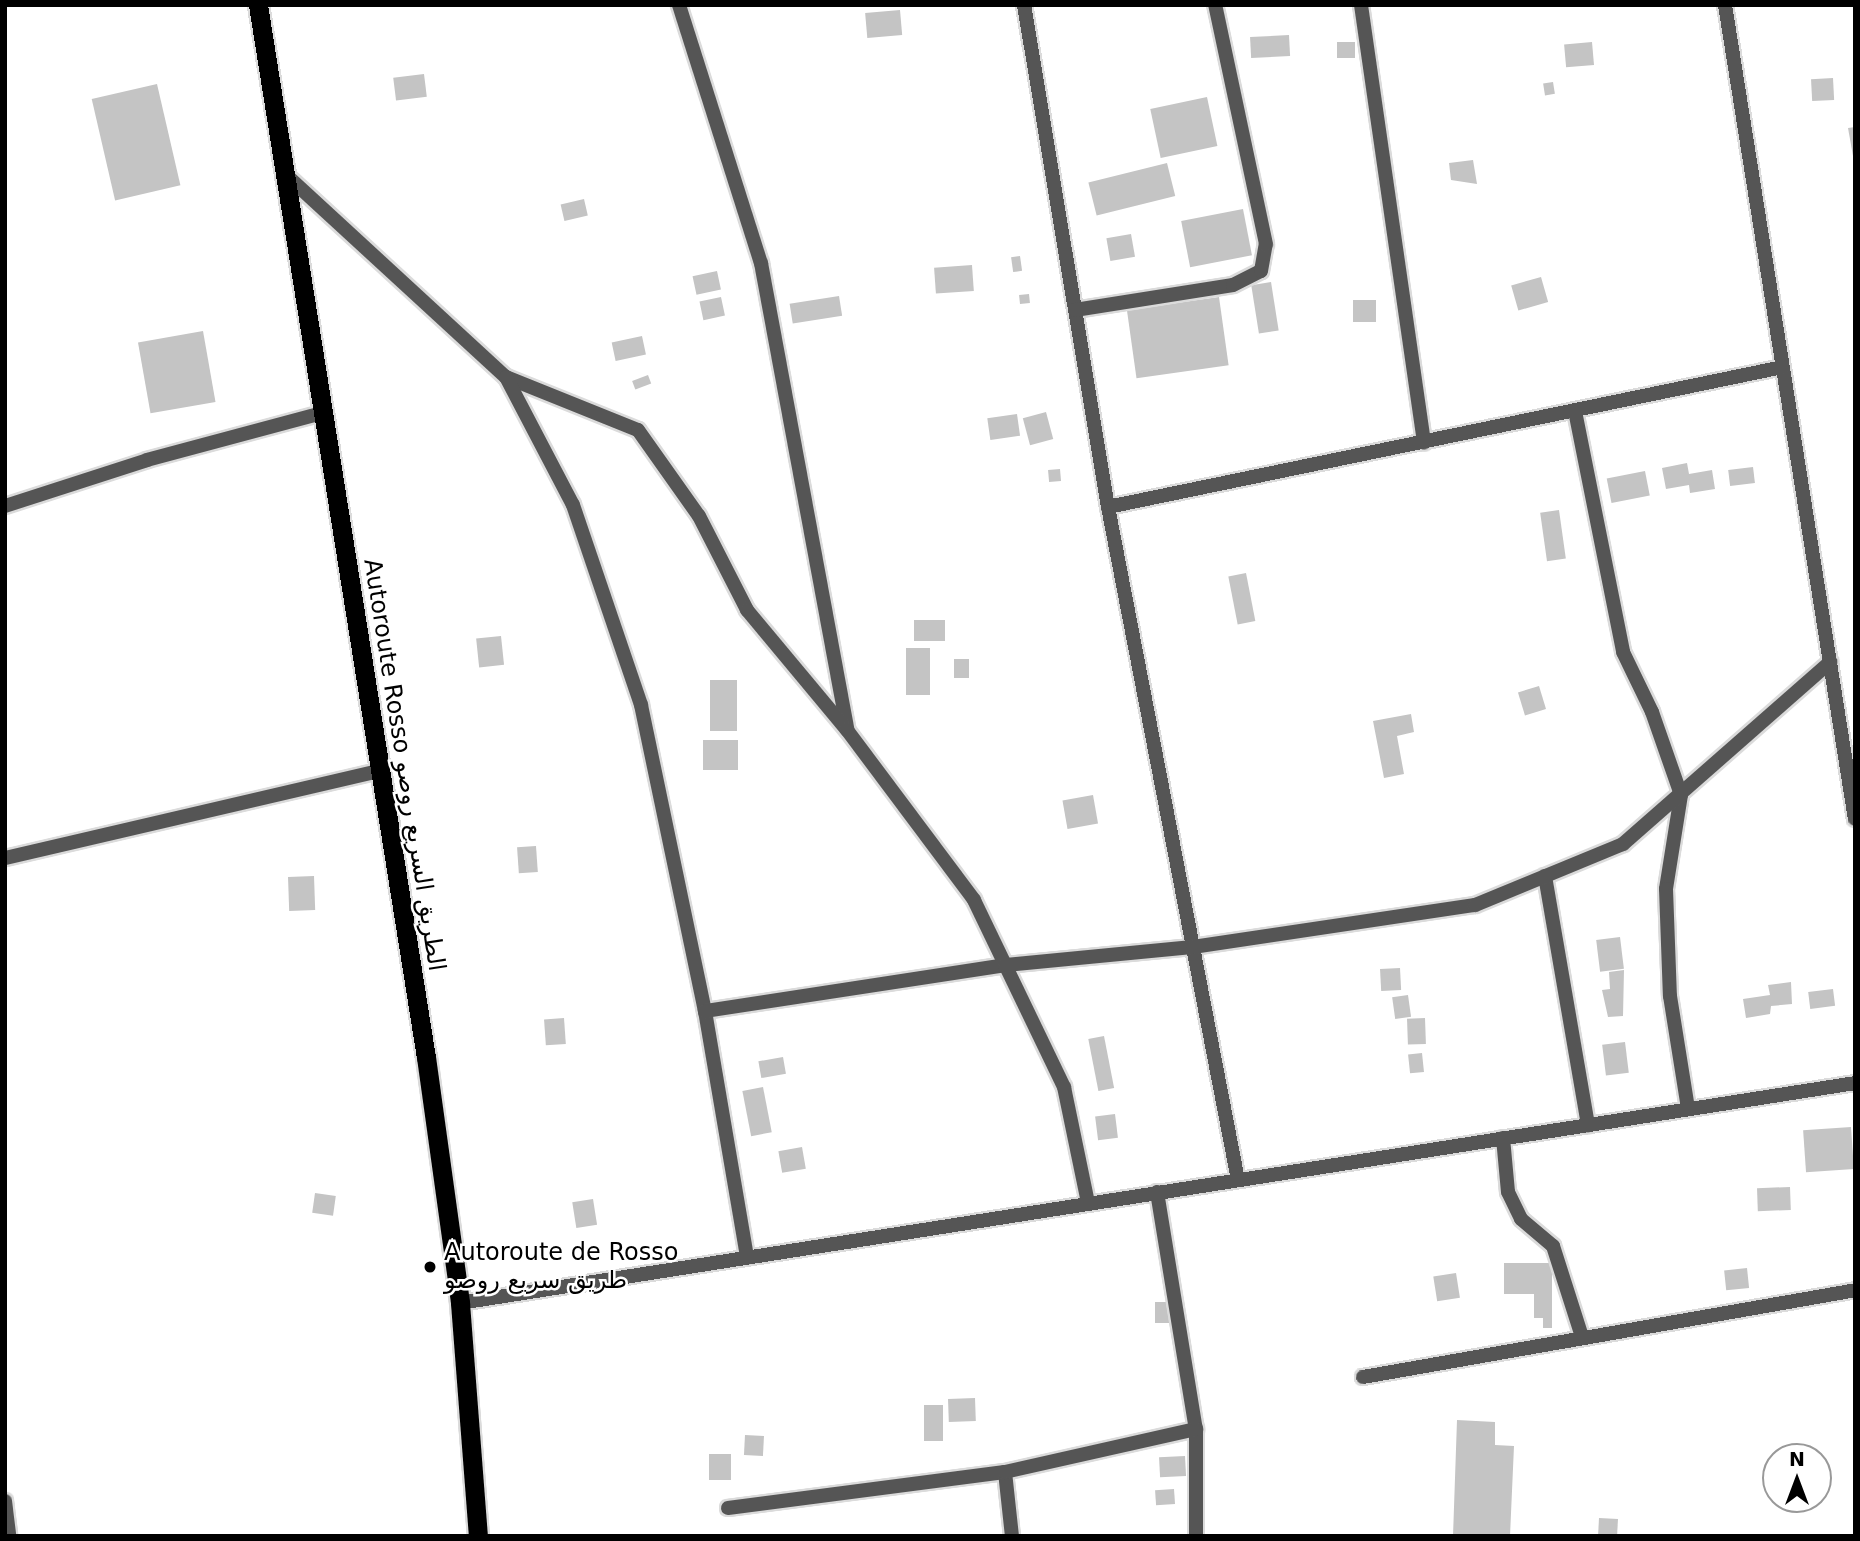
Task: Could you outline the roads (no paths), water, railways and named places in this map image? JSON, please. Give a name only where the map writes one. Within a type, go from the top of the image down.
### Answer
[{"type":"highway","name":"Autoroute Rosso الطريق السريع روصو","points":[[258,5],[380,771],[460,1303],[478,1536]]},
{"type":"street","points":[[679,5],[761,263],[847,730]]},
{"type":"street","points":[[1024,5],[1108,507],[1238,1180]]},
{"type":"street","points":[[1075,310],[1233,285],[1261,271],[1266,244],[1215,5]]},
{"type":"street","points":[[1361,5],[1424,442]]},
{"type":"street","points":[[1725,5],[1855,819]]},
{"type":"street","points":[[285,174],[506,377],[573,505],[641,705],[705,1011],[747,1257]]},
{"type":"street","points":[[1108,507],[1783,368]]},
{"type":"street","points":[[506,377],[638,430],[699,516],[747,610],[847,730],[974,900],[1064,1087],[1088,1203]]},
{"type":"street","points":[[1575,411],[1623,652],[1651,712],[1681,795],[1666,889],[1670,996],[1688,1110]]},
{"type":"street","points":[[5,506],[147,460],[323,413]]},
{"type":"street","points":[[705,1011],[1005,965],[1193,947],[1475,905],[1623,844],[1830,662]]},
{"type":"street","points":[[5,858],[380,771]]},
{"type":"street","points":[[1545,877],[1588,1125]]},
{"type":"street","points":[[460,1303],[1855,1083]]},
{"type":"street","points":[[1503,1138],[1508,1192],[1521,1219],[1553,1246],[1570,1288],[1581,1337]]},
{"type":"street","points":[[1157,1192],[1196,1429],[1196,1536]]},
{"type":"street","points":[[1363,1377],[1855,1290]]},
{"type":"street","points":[[728,1508],[1004,1472],[1196,1429]]},
{"type":"street","points":[[1004,1472],[1012,1536]]},
{"type":"street","points":[[5,1501],[9,1536]]},
{"type":"place","name":"Autoroute de Rosso طريق سريع روصو","points":[[430,1267]]}]
